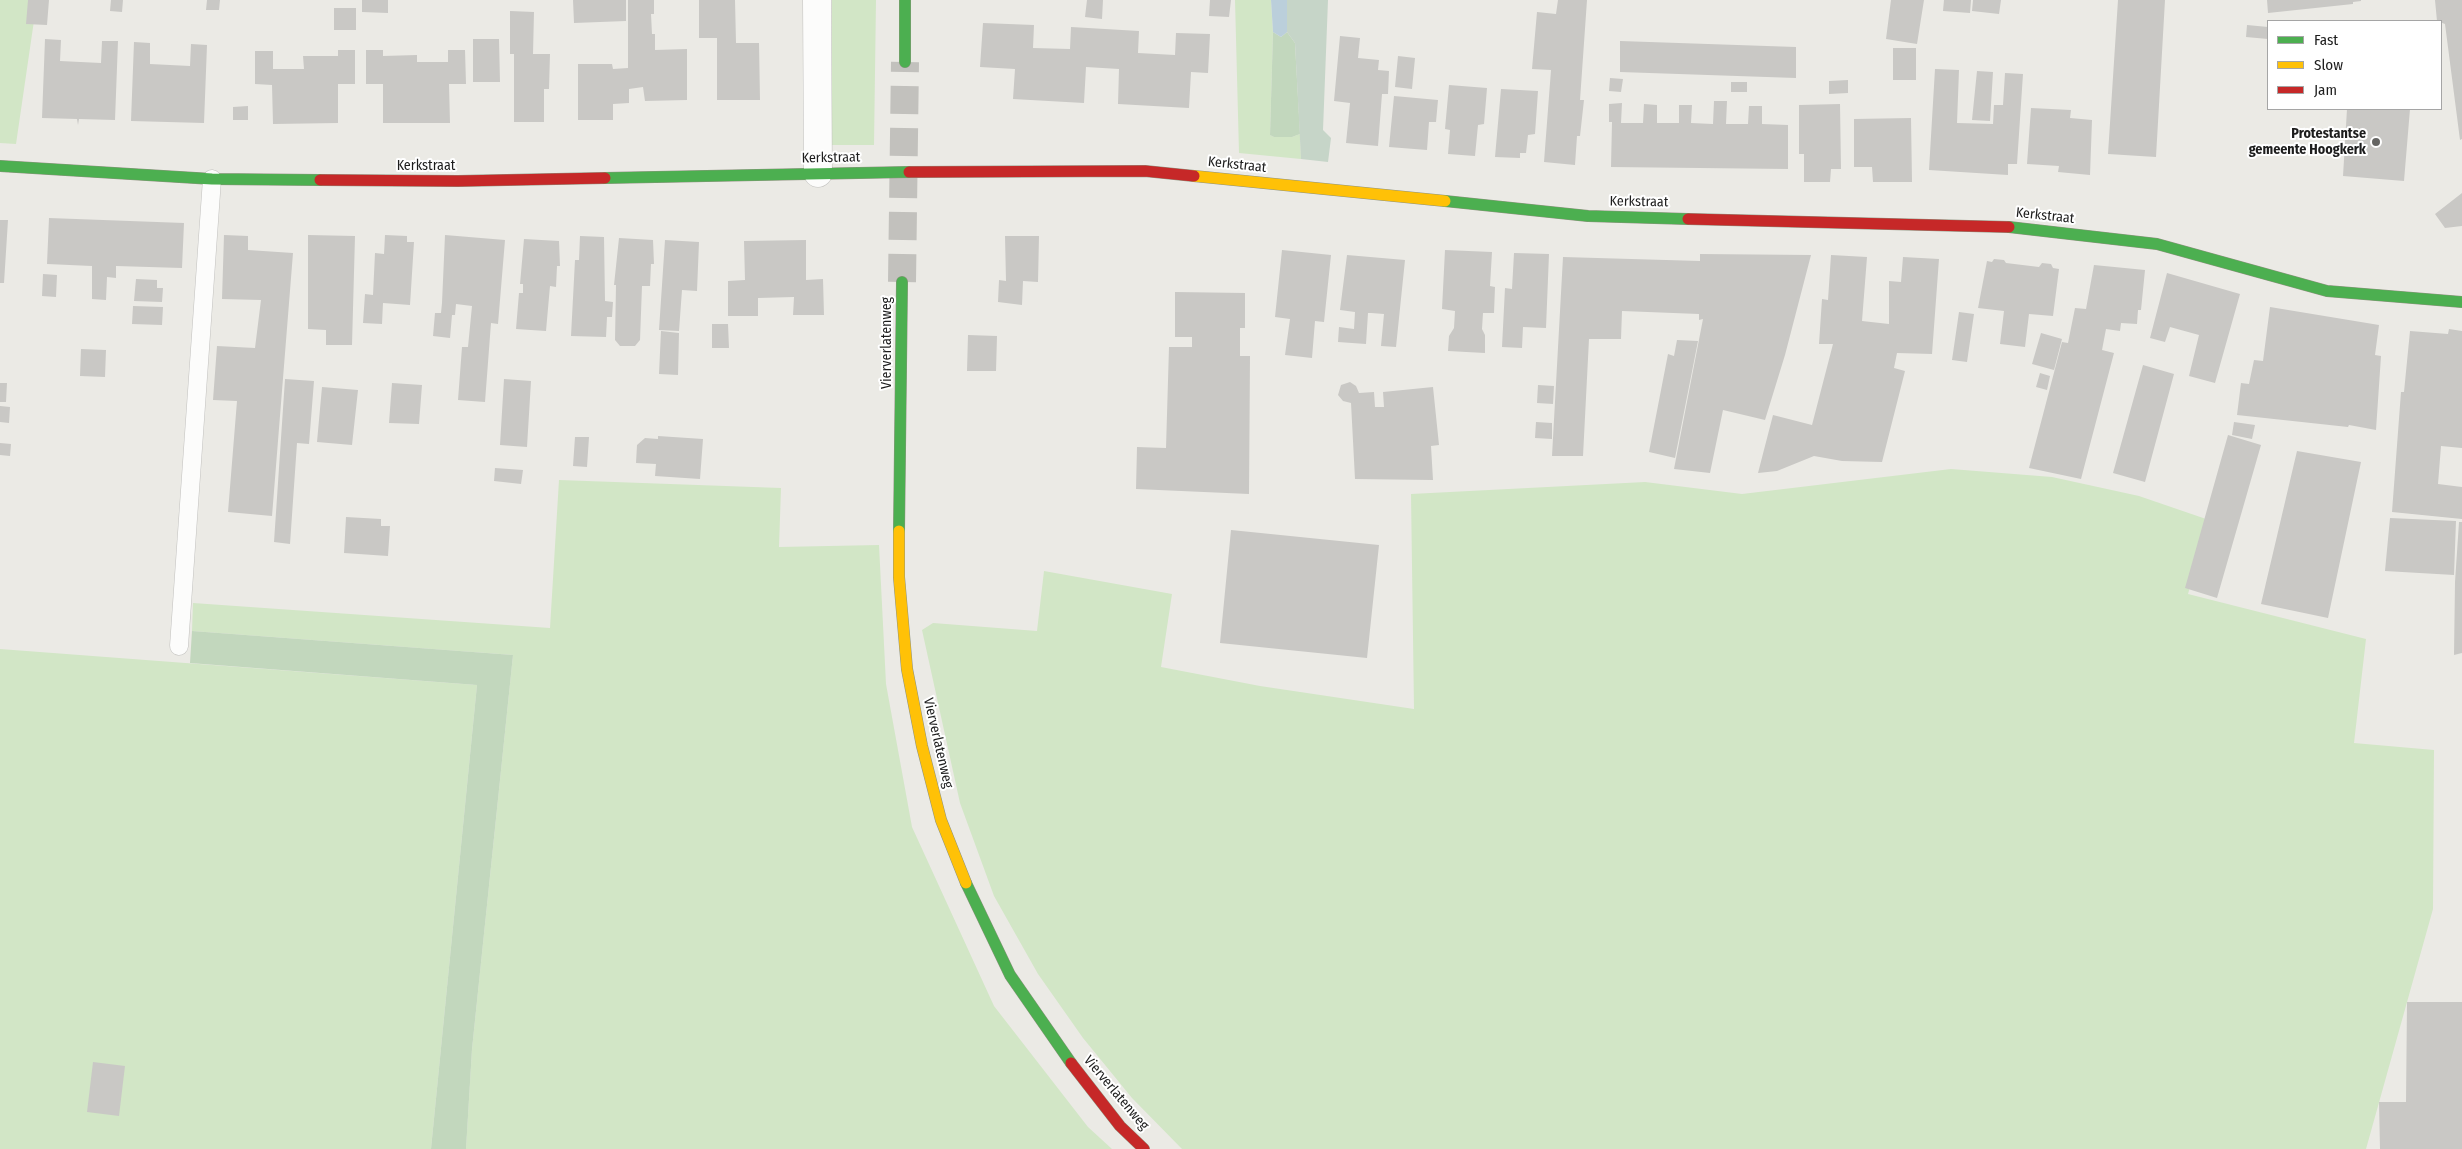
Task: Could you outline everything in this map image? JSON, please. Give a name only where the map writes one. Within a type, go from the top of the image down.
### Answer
[{"type":"street","points":[[817,0],[818,173]]},
{"type":"street","points":[[905,0],[905,62]]},
{"type":"street","name":"Kerkstraat","points":[[0,166],[212,179],[458,181],[818,173],[1146,171],[1588,216],[2015,227],[2157,244],[2327,291],[2462,302]]},
{"type":"street","name":"Vierverlatenweg","points":[[902,282],[899,577],[907,669],[922,746],[941,820],[972,900],[1010,975],[1068,1058],[1120,1126],[1144,1149]]},
{"type":"lane","points":[[179,646],[212,179]]},
{"type":"green space","points":[[0,0],[37,0],[16,144],[0,143]]},
{"type":"green space","points":[[832,0],[876,0],[874,145],[831,145]]},
{"type":"green space","points":[[1235,0],[1271,0],[1273,32],[1270,135],[1274,137],[1292,137],[1300,134],[1301,159],[1239,153]]},
{"type":"green space","points":[[1287,0],[1328,0],[1323,130],[1331,138],[1328,162],[1301,159],[1295,43],[1287,32]]},
{"type":"green space","points":[[1273,32],[1281,37],[1287,32],[1295,43],[1300,134],[1292,137],[1274,137],[1270,135]]},
{"type":"green space","points":[[1951,469],[2052,477],[2139,496],[2209,520],[2188,594],[2366,639],[2354,743],[2434,750],[2433,909],[2366,1149],[1182,1149],[1132,1098],[1083,1038],[1038,974],[994,896],[960,803],[922,630],[933,623],[1037,631],[1044,571],[1172,594],[1161,667],[1260,686],[1414,709],[1411,494],[1645,482],[1742,494]]},
{"type":"green space","points":[[559,480],[781,488],[779,547],[879,545],[886,684],[912,827],[994,1006],[1088,1127],[1112,1149],[466,1149],[472,1049],[513,655],[192,631],[193,603],[550,628]]},
{"type":"green space","points":[[192,631],[513,655],[472,1049],[466,1149],[431,1149],[477,685],[190,663]]},
{"type":"green space","points":[[0,649],[477,685],[431,1149],[0,1149]]},
{"type":"water","points":[[1271,0],[1287,0],[1287,32],[1281,37],[1273,32]]},
{"type":"building","points":[[28,0],[49,0],[47,25],[26,24]]},
{"type":"building","points":[[111,0],[123,0],[122,12],[110,11]]},
{"type":"building","points":[[207,0],[220,0],[219,10],[206,10]]},
{"type":"building","points":[[362,0],[388,0],[388,13],[362,12]]},
{"type":"building","points":[[573,0],[626,0],[626,21],[574,23]]},
{"type":"building","points":[[628,0],[654,0],[654,14],[651,14],[652,34],[655,34],[655,50],[687,49],[687,100],[645,101],[643,87],[629,89],[629,103],[613,104],[613,120],[578,120],[578,64],[612,64],[613,69],[628,68]]},
{"type":"building","points":[[699,0],[735,0],[736,43],[759,43],[760,100],[717,100],[717,38],[699,38]]},
{"type":"building","points":[[1087,0],[1103,0],[1102,19],[1085,17]]},
{"type":"building","points":[[1210,0],[1231,0],[1229,17],[1209,16]]},
{"type":"building","points":[[1558,0],[1587,0],[1580,100],[1584,100],[1580,136],[1577,136],[1575,165],[1544,162],[1551,70],[1532,69],[1537,12],[1556,14]]},
{"type":"building","points":[[1891,0],[1924,0],[1917,44],[1886,39]]},
{"type":"building","points":[[1944,0],[1971,0],[1970,13],[1943,11]]},
{"type":"building","points":[[1973,0],[2001,0],[1999,14],[1972,11]]},
{"type":"building","points":[[2118,0],[2165,0],[2156,157],[2108,154]]},
{"type":"building","points":[[2267,0],[2361,1],[2353,2],[2353,4],[2268,13]]},
{"type":"building","points":[[2435,0],[2462,0],[2462,139],[2460,140],[2445,24],[2442,23],[2442,20],[2437,20]]},
{"type":"building","points":[[334,8],[356,8],[356,30],[334,30]]},
{"type":"building","points":[[510,11],[534,12],[533,54],[550,54],[549,89],[544,89],[544,122],[514,122],[514,54],[510,54]]},
{"type":"building","points":[[983,23],[1034,25],[1033,48],[1070,49],[1071,27],[1139,31],[1138,53],[1175,55],[1176,33],[1210,34],[1208,73],[1191,72],[1189,108],[1118,104],[1119,69],[1086,67],[1084,103],[1013,99],[1015,69],[980,67]]},
{"type":"building","points":[[2247,25],[2267,27],[2267,39],[2246,37]]},
{"type":"building","points":[[1340,36],[1360,38],[1358,58],[1379,60],[1378,70],[1389,71],[1388,94],[1382,94],[1378,146],[1346,143],[1350,103],[1334,101]]},
{"type":"building","points":[[45,39],[61,40],[60,61],[101,63],[102,41],[118,41],[115,120],[79,119],[78,125],[77,119],[42,118]]},
{"type":"building","points":[[473,39],[499,39],[500,82],[473,82]]},
{"type":"building","points":[[1620,41],[1796,47],[1796,78],[1620,72]]},
{"type":"building","points":[[134,42],[150,43],[150,64],[190,66],[191,44],[207,45],[204,123],[131,121]]},
{"type":"building","points":[[1893,48],[1916,48],[1916,80],[1893,80]]},
{"type":"building","points":[[338,50],[355,50],[355,84],[338,84],[338,123],[273,124],[272,85],[255,84],[255,51],[273,51],[273,69],[304,69],[303,56],[338,56]]},
{"type":"building","points":[[366,50],[383,50],[383,56],[417,55],[417,62],[448,62],[448,50],[465,50],[466,84],[449,84],[450,123],[383,123],[383,84],[366,84]]},
{"type":"building","points":[[1398,56],[1415,58],[1412,89],[1395,87]]},
{"type":"building","points":[[1935,69],[1959,70],[1957,123],[1993,124],[1994,105],[2003,105],[2005,73],[2023,74],[2017,164],[2008,164],[2008,175],[1929,170]]},
{"type":"building","points":[[1977,71],[1993,72],[1990,121],[1972,120]]},
{"type":"building","points":[[1610,78],[1623,79],[1621,92],[1609,91]]},
{"type":"building","points":[[1848,80],[1848,93],[1829,94],[1829,81]]},
{"type":"building","points":[[1731,82],[1747,82],[1747,92],[1731,92]]},
{"type":"building","points":[[1449,85],[1487,88],[1484,124],[1478,125],[1475,156],[1448,154],[1450,130],[1445,129]]},
{"type":"building","points":[[1501,89],[1538,91],[1535,134],[1528,135],[1526,153],[1520,153],[1520,158],[1495,157]]},
{"type":"building","points":[[1394,96],[1438,100],[1436,122],[1429,122],[1427,150],[1389,147]]},
{"type":"building","points":[[1714,101],[1727,101],[1726,124],[1748,124],[1749,106],[1762,106],[1762,124],[1788,125],[1788,169],[1611,167],[1612,122],[1609,122],[1609,104],[1622,103],[1621,123],[1643,123],[1644,104],[1657,105],[1657,123],[1679,123],[1679,105],[1692,105],[1691,123],[1713,124]]},
{"type":"building","points":[[1840,104],[1841,169],[1831,169],[1830,182],[1804,182],[1804,154],[1799,154],[1799,105]]},
{"type":"building","points":[[248,106],[248,120],[233,120],[233,107]]},
{"type":"building","points":[[2031,108],[2071,110],[2070,118],[2092,120],[2090,175],[2058,172],[2059,166],[2027,164]]},
{"type":"building","name":"Protestantse gemeente Hoogkerk","points":[[2347,110],[2410,110],[2404,181],[2343,176]]},
{"type":"building","points":[[1911,118],[1912,182],[1873,182],[1872,167],[1854,167],[1854,119]]},
{"type":"building","points":[[2462,193],[2462,226],[2445,228],[2435,214]]},
{"type":"building","points":[[49,218],[184,223],[182,268],[116,266],[116,278],[107,277],[106,300],[92,299],[92,266],[47,264]]},
{"type":"building","points":[[0,220],[8,220],[4,283],[0,283]]},
{"type":"building","points":[[224,235],[248,236],[248,250],[293,253],[272,516],[228,512],[237,401],[213,400],[217,346],[255,348],[261,300],[222,299]]},
{"type":"building","points":[[308,235],[355,236],[352,345],[326,345],[326,330],[308,329]]},
{"type":"building","points":[[385,235],[407,236],[407,242],[414,242],[410,305],[383,303],[382,324],[363,323],[365,294],[373,295],[375,253],[384,254]]},
{"type":"building","points":[[445,235],[505,240],[498,324],[491,323],[485,402],[458,400],[462,347],[468,347],[472,306],[456,304],[455,315],[452,315],[450,338],[433,336],[435,313],[441,313]]},
{"type":"building","points":[[580,236],[604,237],[605,301],[613,302],[612,317],[607,317],[606,337],[571,336],[575,260],[579,260]]},
{"type":"building","points":[[1005,236],[1039,236],[1038,282],[1023,281],[1022,305],[998,302],[999,280],[1006,281]]},
{"type":"building","points":[[619,238],[653,240],[654,264],[651,264],[650,286],[642,286],[640,340],[635,346],[620,346],[615,340],[616,285],[614,285]]},
{"type":"building","points":[[524,239],[559,241],[560,266],[557,266],[556,287],[550,286],[546,331],[516,329],[519,293],[523,293],[523,284],[520,284]]},
{"type":"building","points":[[665,240],[699,242],[697,291],[682,290],[679,331],[659,330]]},
{"type":"building","points":[[806,240],[806,280],[823,279],[824,315],[793,315],[794,297],[758,298],[758,316],[728,316],[728,281],[745,280],[744,241]]},
{"type":"building","points":[[1282,250],[1331,255],[1324,322],[1315,321],[1312,358],[1285,355],[1290,319],[1275,317]]},
{"type":"building","points":[[1445,250],[1492,252],[1490,286],[1495,287],[1494,313],[1483,313],[1482,329],[1485,335],[1485,353],[1448,351],[1449,336],[1454,328],[1455,311],[1442,309]]},
{"type":"building","points":[[1514,253],[1549,254],[1546,328],[1523,327],[1522,348],[1502,347],[1505,288],[1512,289]]},
{"type":"building","points":[[1700,254],[1811,255],[1785,355],[1765,420],[1723,410],[1710,473],[1674,469],[1703,319],[1699,320],[1699,314],[1622,311],[1621,339],[1589,339],[1583,456],[1552,456],[1563,257],[1700,261]]},
{"type":"building","points":[[1347,255],[1405,260],[1396,347],[1381,346],[1384,314],[1368,313],[1366,344],[1338,342],[1339,327],[1354,329],[1355,312],[1340,310]]},
{"type":"building","points":[[1831,255],[1867,257],[1862,321],[1889,324],[1889,281],[1901,282],[1903,257],[1939,259],[1932,354],[1897,353],[1894,368],[1905,371],[1882,462],[1842,461],[1814,456],[1777,471],[1758,473],[1773,415],[1812,425],[1833,344],[1819,344],[1822,299],[1828,300]]},
{"type":"building","points":[[1994,259],[2004,260],[2006,263],[2039,267],[2042,263],[2051,264],[2053,268],[2059,269],[2053,316],[2029,314],[2025,347],[2000,344],[2004,311],[1978,308],[1987,261],[1992,262]]},
{"type":"building","points":[[2094,265],[2145,270],[2141,310],[2138,310],[2137,324],[2121,323],[2120,331],[2106,329],[2102,350],[2114,353],[2081,479],[2029,468],[2062,342],[2068,343],[2075,308],[2086,309]]},
{"type":"building","points":[[2167,273],[2240,294],[2215,383],[2189,376],[2199,335],[2170,327],[2165,342],[2150,338]]},
{"type":"building","points":[[43,274],[57,275],[56,297],[42,296]]},
{"type":"building","points":[[136,279],[157,280],[157,288],[163,288],[162,302],[134,301]]},
{"type":"building","points":[[1175,292],[1245,293],[1245,328],[1240,328],[1240,356],[1250,356],[1249,494],[1136,489],[1137,447],[1166,448],[1169,347],[1192,347],[1192,337],[1175,337]]},
{"type":"building","points":[[133,306],[163,307],[162,325],[132,324]]},
{"type":"building","points":[[2270,307],[2379,325],[2375,355],[2381,356],[2376,430],[2349,425],[2348,427],[2237,415],[2241,383],[2249,384],[2254,360],[2263,361]]},
{"type":"building","points":[[1959,312],[1974,314],[1967,362],[1952,360]]},
{"type":"building","points":[[712,324],[728,324],[729,348],[712,348]]},
{"type":"building","points":[[2449,329],[2462,331],[2462,448],[2441,446],[2438,484],[2462,487],[2462,519],[2392,512],[2401,392],[2404,392],[2410,331],[2448,334]]},
{"type":"building","points":[[661,331],[679,333],[678,375],[659,374]]},
{"type":"building","points":[[2041,333],[2062,339],[2054,370],[2032,364]]},
{"type":"building","points":[[968,335],[997,336],[996,371],[967,371]]},
{"type":"building","points":[[1677,340],[1698,341],[1675,458],[1649,452],[1668,354],[1674,356]]},
{"type":"building","points":[[81,349],[106,350],[105,377],[80,376]]},
{"type":"building","points":[[2143,365],[2174,374],[2145,482],[2113,473]]},
{"type":"building","points":[[2040,373],[2050,376],[2047,390],[2036,387]]},
{"type":"building","points":[[285,379],[314,381],[309,444],[297,443],[290,544],[274,542]]},
{"type":"building","points":[[504,379],[531,381],[527,447],[500,445]]},
{"type":"building","points":[[1350,382],[1356,386],[1359,393],[1374,392],[1375,407],[1384,407],[1383,392],[1433,387],[1439,445],[1431,446],[1433,480],[1355,479],[1351,403],[1343,401],[1338,395],[1341,385]]},
{"type":"building","points":[[0,383],[7,383],[6,402],[0,402]]},
{"type":"building","points":[[392,383],[422,385],[419,424],[389,423]]},
{"type":"building","points":[[1538,385],[1554,386],[1553,404],[1537,403]]},
{"type":"building","points":[[322,387],[358,390],[352,445],[317,442]]},
{"type":"building","points":[[0,406],[10,407],[9,423],[0,422]]},
{"type":"building","points":[[1536,422],[1552,423],[1552,439],[1535,438]]},
{"type":"building","points":[[2234,422],[2255,425],[2252,439],[2232,435]]},
{"type":"building","points":[[2228,435],[2261,445],[2217,598],[2185,588]]},
{"type":"building","points":[[658,436],[703,439],[700,479],[655,476],[656,464],[636,463],[637,445],[645,438],[658,439]]},
{"type":"building","points":[[575,437],[589,437],[587,467],[573,466]]},
{"type":"building","points":[[0,443],[11,444],[10,456],[0,455]]},
{"type":"building","points":[[2297,451],[2361,462],[2328,618],[2261,604]]},
{"type":"building","points":[[495,468],[523,470],[521,484],[494,481]]},
{"type":"building","points":[[346,517],[381,519],[381,526],[390,526],[388,556],[344,553]]},
{"type":"building","points":[[2390,518],[2456,521],[2454,575],[2385,571]]},
{"type":"building","points":[[2459,522],[2462,522],[2462,653],[2454,655],[2455,582]]},
{"type":"building","points":[[1231,530],[1379,545],[1367,658],[1220,643]]},
{"type":"building","points":[[2407,1002],[2462,1002],[2462,1149],[2380,1149],[2379,1102],[2406,1102]]},
{"type":"building","points":[[93,1062],[125,1066],[119,1116],[87,1112]]},
{"type":"tunnel","points":[[902,282],[905,62]]},
{"type":"traffic: fast","points":[[905,0],[905,62]]},
{"type":"traffic: fast","points":[[0,166],[212,179],[320,180]]},
{"type":"traffic: fast","points":[[605,178],[909,172]]},
{"type":"traffic: fast","points":[[1445,201],[1588,216],[1688,219]]},
{"type":"traffic: fast","points":[[2009,227],[2157,244],[2327,291],[2462,302]]},
{"type":"traffic: fast","points":[[899,531],[902,282]]},
{"type":"traffic: fast","points":[[966,883],[1010,975],[1071,1063]]},
{"type":"traffic: slow","points":[[1194,176],[1445,201]]},
{"type":"traffic: slow","points":[[899,531],[899,577],[907,669],[922,746],[941,820],[966,883]]},
{"type":"traffic: jam","points":[[909,172],[1145,171],[1194,176]]},
{"type":"traffic: jam","points":[[320,180],[458,181],[605,178]]},
{"type":"traffic: jam","points":[[1688,219],[2009,227]]},
{"type":"traffic: jam","points":[[1071,1063],[1120,1126],[1144,1149]]},
{"type":"place","name":"Protestantse gemeente Hoogkerk","points":[[2376,142]]}]
